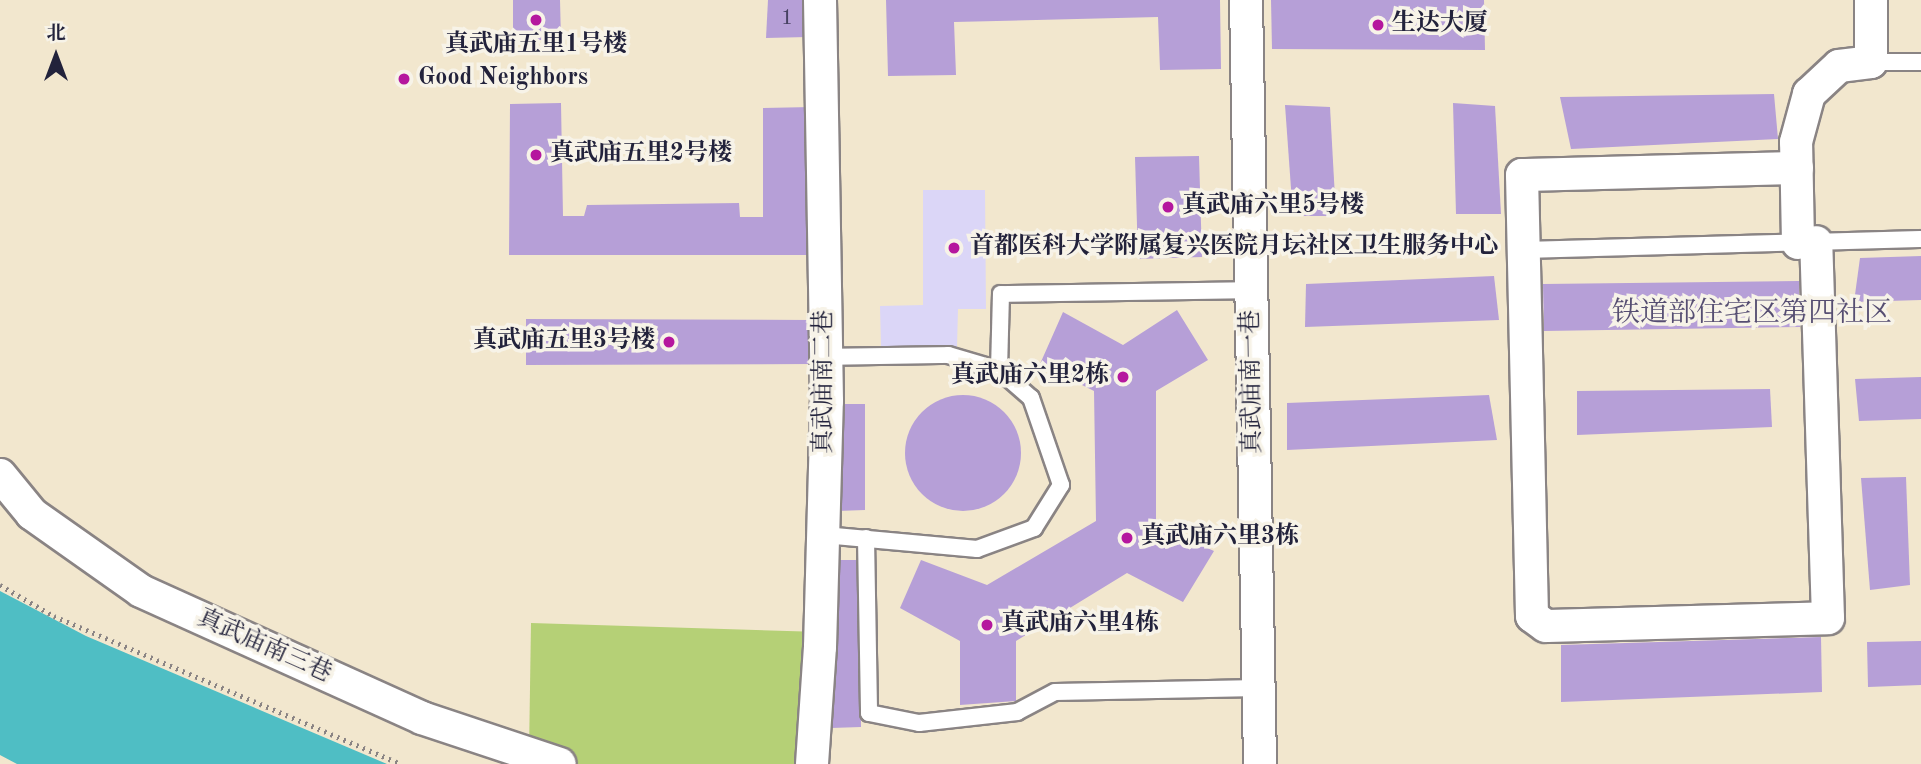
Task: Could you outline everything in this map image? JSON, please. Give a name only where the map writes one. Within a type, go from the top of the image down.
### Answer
[{"type":"street","name":"真武庙南二巷","points":[[812,764],[824,534],[826,356],[820,0]]},
{"type":"street","name":"真武庙南一巷","points":[[1246,0],[1261,764]]},
{"type":"street","points":[[1797,168],[1522,175],[1532,616],[1546,626],[1828,618],[1807,242],[1796,142],[1809,94],[1839,66],[1871,62],[1871,0]]},
{"type":"street","name":"真武庙南三巷","points":[[0,475],[32,514],[141,591],[422,718],[560,764]]},
{"type":"lane","points":[[1871,62],[1921,62]]},
{"type":"lane","points":[[1523,250],[1921,239]]},
{"type":"lane","points":[[999,370],[1001,294],[1252,290]]},
{"type":"lane","points":[[824,534],[976,549],[1034,528],[1061,485],[1031,398],[999,370],[948,355],[826,356]]},
{"type":"lane","points":[[866,538],[869,713],[919,723],[1017,712],[1055,692],[1259,688]]},
{"type":"path","points":[[0,585],[54,616],[401,764]]},
{"type":"shaded area","name":"首都医科大学附属复兴医院月坛社区卫生服务中心","points":[[923,190],[985,190],[986,309],[958,309],[957,347],[881,348],[880,306],[923,305]]},
{"type":"green space","points":[[531,623],[821,632],[812,764],[560,764],[529,753]]},
{"type":"water","points":[[0,591],[86,636],[387,764],[17,764],[0,755]]},
{"type":"building","name":"真武庙五里1号楼","points":[[513,0],[560,0],[561,40],[513,40]]},
{"type":"building","points":[[768,0],[807,0],[807,37],[766,38]]},
{"type":"building","points":[[886,0],[1220,0],[1221,69],[1160,70],[1158,17],[954,22],[956,75],[888,76]]},
{"type":"building","name":"生达大厦","points":[[1271,0],[1484,0],[1485,50],[1272,49]]},
{"type":"building","points":[[1774,94],[1778,139],[1571,149],[1560,97]]},
{"type":"building","name":"真武庙五里2号楼","points":[[561,103],[563,216],[584,216],[587,205],[739,203],[740,217],[763,217],[763,108],[812,107],[813,255],[509,255],[510,104]]},
{"type":"building","points":[[1453,103],[1495,106],[1501,214],[1456,214]]},
{"type":"building","points":[[1285,105],[1330,107],[1336,216],[1293,216]]},
{"type":"building","name":"真武庙六里5号楼","points":[[1199,156],[1202,257],[1138,259],[1135,157]]},
{"type":"building","points":[[1921,256],[1921,300],[1854,302],[1860,258]]},
{"type":"building","points":[[1494,276],[1499,320],[1305,327],[1306,284]]},
{"type":"building","points":[[1799,281],[1800,327],[1544,331],[1543,284]]},
{"type":"building","points":[[1177,310],[1208,360],[1156,391],[1156,525],[1214,551],[1183,602],[1127,573],[1016,641],[1016,701],[960,705],[960,641],[900,608],[921,560],[987,585],[1096,521],[1094,391],[1040,364],[1063,312],[1123,345]]},
{"type":"building","name":"真武庙五里3号楼","points":[[526,319],[811,320],[812,364],[526,365]]},
{"type":"building","points":[[1921,377],[1921,419],[1859,421],[1855,379]]},
{"type":"building","points":[[1770,389],[1772,427],[1577,435],[1577,391]]},
{"type":"building","points":[[963,395],[985,399],[1004,412],[1017,431],[1021,453],[1017,475],[1004,494],[985,507],[963,511],[941,507],[922,494],[909,475],[905,453],[909,431],[922,412],[941,399]]},
{"type":"building","points":[[1489,395],[1497,440],[1287,450],[1287,403]]},
{"type":"building","points":[[836,404],[865,404],[865,510],[837,511]]},
{"type":"building","points":[[1906,477],[1910,585],[1870,590],[1861,478]]},
{"type":"building","points":[[830,560],[859,560],[861,727],[831,728]]},
{"type":"building","points":[[1821,637],[1822,692],[1561,702],[1561,645]]},
{"type":"building","points":[[1921,641],[1921,685],[1868,687],[1867,642]]},
{"type":"place","name":"真武庙五里1号楼","points":[[536,20]]},
{"type":"place","name":"生达大厦","points":[[1378,25]]},
{"type":"place","name":"Good Neighbors","points":[[404,79]]},
{"type":"place","name":"真武庙五里2号楼","points":[[536,155]]},
{"type":"place","name":"真武庙六里5号楼","points":[[1168,207]]},
{"type":"place","name":"首都医科大学附属复兴医院月坛社区卫生服务中心","points":[[954,248]]},
{"type":"place","name":"真武庙五里3号楼","points":[[669,342]]},
{"type":"place","name":"真武庙六里2栋","points":[[1123,377]]},
{"type":"place","name":"真武庙六里3栋","points":[[1127,538]]},
{"type":"place","name":"真武庙六里4栋","points":[[987,625]]},
{"type":"district","name":"铁道部住宅区第四社区","points":[[1752,314]]}]
